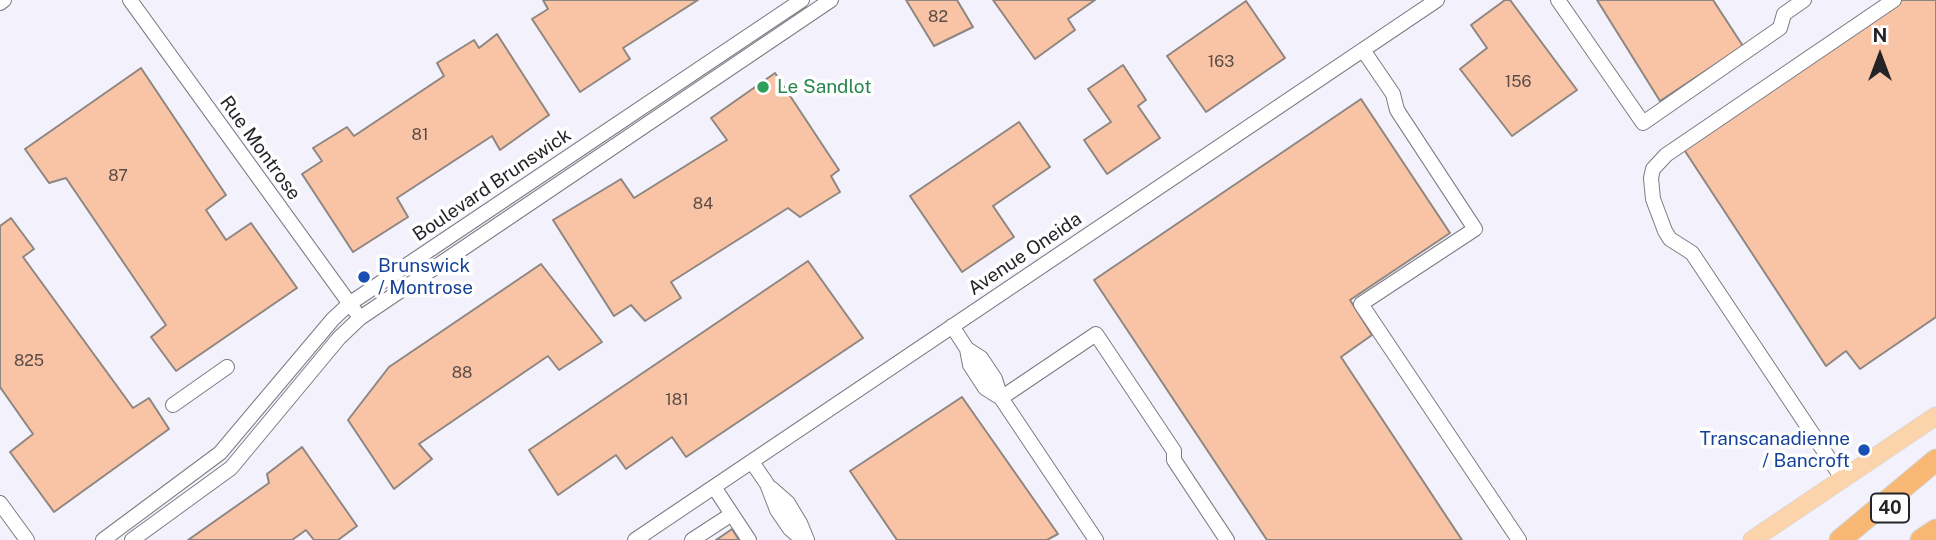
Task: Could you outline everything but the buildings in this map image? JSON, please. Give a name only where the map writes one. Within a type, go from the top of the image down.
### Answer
[{"type":"highway","points":[[1842,540],[1936,460]]},
{"type":"highway","name":"40","points":[[1842,540],[1936,477]]},
{"type":"highway","name":"40","points":[[1921,540],[1936,530]]},
{"type":"main road","points":[[1752,540],[1936,416]]},
{"type":"street","points":[[0,3],[4,0]]},
{"type":"street","name":"Rue Montrose","points":[[130,0],[360,318]]},
{"type":"street","name":"Boulevard Brunswick","points":[[103,540],[220,453],[333,319],[349,304],[802,0]]},
{"type":"street","name":"Boulevard Brunswick","points":[[132,540],[231,468],[339,338],[360,318],[831,0]]},
{"type":"street","name":"Avenue Oneida","points":[[635,540],[1437,0]]},
{"type":"street","points":[[1558,0],[1643,123],[1780,28],[1784,14],[1804,0]]},
{"type":"street","points":[[1842,478],[1692,253],[1670,239],[1653,199],[1651,178],[1653,169],[1666,155],[1894,0]]},
{"type":"street","points":[[1363,50],[1393,94],[1397,110],[1475,229],[1362,304],[1519,540]]},
{"type":"street","points":[[952,326],[967,349],[970,365],[985,388],[1001,398],[1096,540]]},
{"type":"street","points":[[1001,398],[1096,334],[1174,451],[1174,460],[1227,540]]},
{"type":"street","points":[[173,405],[227,367]]},
{"type":"street","points":[[751,462],[767,484],[777,510],[790,529],[805,540]]},
{"type":"street","points":[[714,487],[749,540]]},
{"type":"street","points":[[0,503],[27,540]]},
{"type":"street","points":[[692,540],[732,514]]},
{"type":"place","name":"Le Sandlot","points":[[763,87]]},
{"type":"place","name":"Brunswick / Montrose","points":[[364,277]]},
{"type":"place","name":"Transcanadienne / Bancroft","points":[[1864,450]]}]
